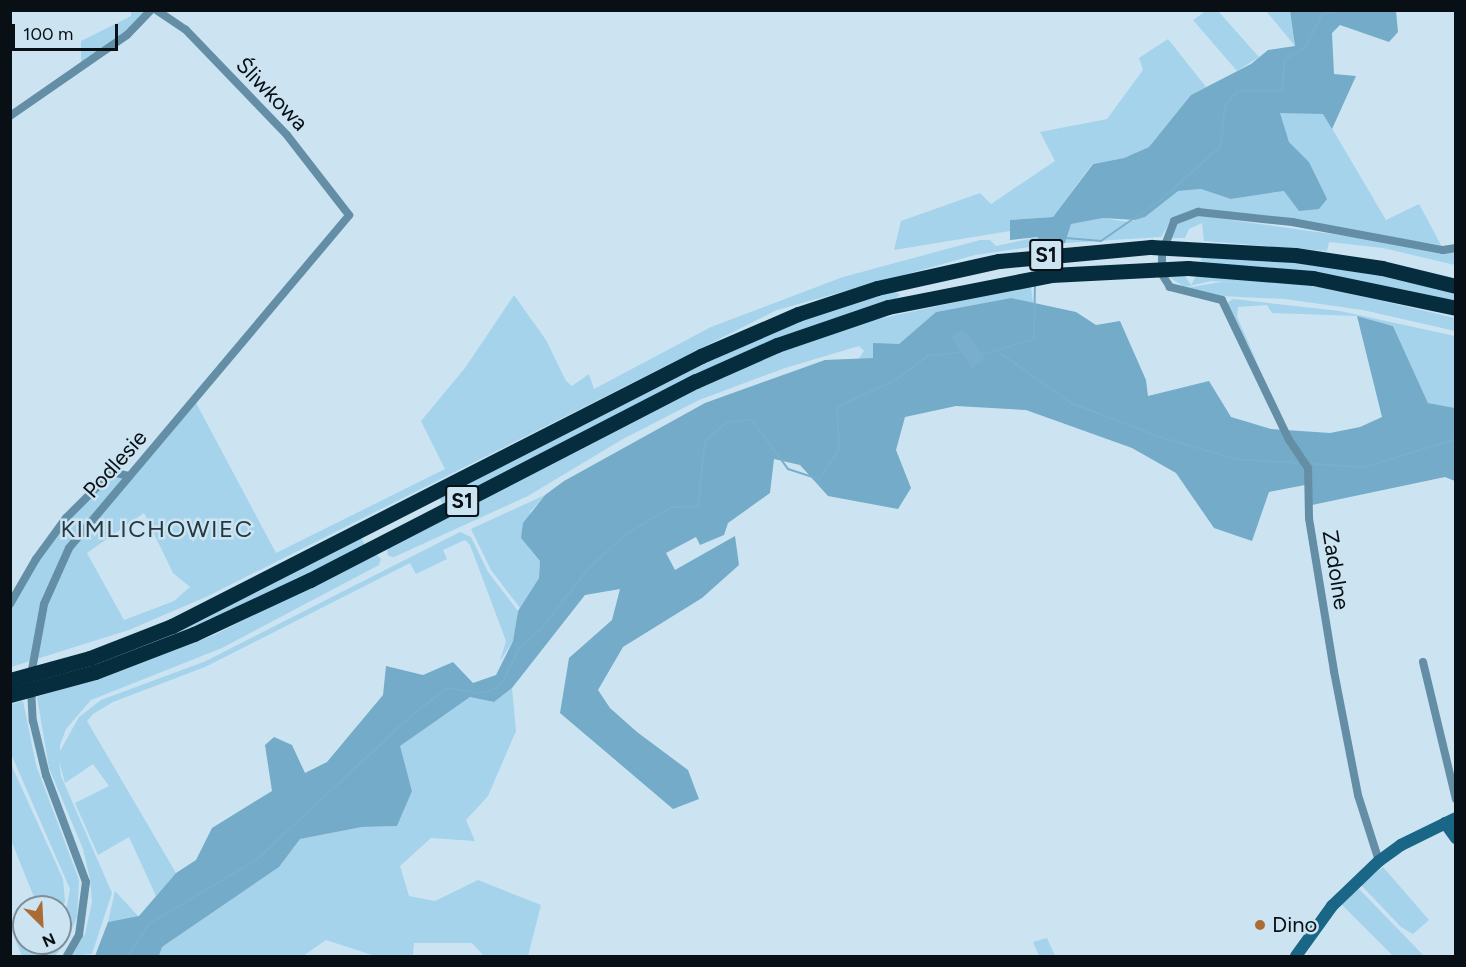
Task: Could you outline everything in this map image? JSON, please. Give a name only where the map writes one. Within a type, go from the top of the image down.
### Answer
[{"type":"highway","name":"S1","points":[[10,680],[90,658],[172,626],[711,351],[798,314],[906,281],[1061,253],[1189,248],[1325,258],[1455,286]]},
{"type":"highway","name":"S1","points":[[10,694],[95,672],[194,634],[310,580],[735,363],[832,324],[911,301],[1051,275],[1188,268],[1313,278],[1455,308]]},
{"type":"street","points":[[10,116],[127,35],[151,10]]},
{"type":"street","name":"Śliwkowa","points":[[156,10],[186,30],[287,135],[349,215]]},
{"type":"street","name":"Zadolne","points":[[1379,861],[1358,795],[1334,671],[1309,518],[1308,468],[1288,440],[1222,300],[1182,292],[1166,283],[1162,253],[1170,226],[1184,214],[1198,212],[1278,222],[1443,250],[1455,248]]},
{"type":"street","name":"Podlesie","points":[[67,957],[79,935],[86,882],[46,775],[33,721],[34,644],[46,596],[69,548],[233,357],[349,215]]},
{"type":"street","points":[[10,604],[36,559],[66,518],[111,472],[129,476]]},
{"type":"street","points":[[1422,662],[1455,800]]},
{"type":"street","points":[[1296,957],[1332,906],[1379,861],[1401,845],[1450,820],[1455,838]]},
{"type":"shaded area","points":[[131,11],[151,11],[149,17],[81,63],[81,41],[131,16]]},
{"type":"shaded area","points":[[1206,11],[1218,11],[1259,57],[1237,71],[1193,20]]},
{"type":"shaded area","points":[[1266,11],[1290,11],[1295,46]]},
{"type":"shaded area","points":[[1290,11],[1396,11],[1398,32],[1389,42],[1340,25],[1332,33],[1334,74],[1356,76],[1332,129],[1323,114],[1280,113],[1289,142],[1309,162],[1327,199],[1319,209],[1299,211],[1284,191],[1231,199],[1201,189],[1178,191],[1145,217],[1135,220],[1103,218],[1071,224],[1065,243],[1037,246],[1038,237],[1010,240],[1010,220],[1053,217],[1093,164],[1124,158],[1149,147],[1191,95],[1251,64],[1268,50],[1295,46]]},
{"type":"shaded area","points":[[1168,39],[1206,87],[1191,95],[1149,147],[1124,158],[1092,164],[1053,217],[1010,220],[1010,231],[894,250],[901,221],[980,193],[991,204],[1055,161],[1040,132],[1107,119],[1143,70],[1139,58]]},
{"type":"shaded area","points":[[1279,113],[1323,113],[1386,220],[1419,204],[1441,245],[1195,209],[1174,217],[1161,237],[1065,243],[1070,224],[1103,218],[1129,222],[1145,217],[1177,191],[1201,189],[1232,199],[1284,191],[1309,162],[1289,142]]},
{"type":"shaded area","points":[[1195,215],[1455,251],[1455,265],[1383,248],[1329,242],[1327,251],[1204,241],[1202,223],[1189,229],[1185,238],[1168,238],[1174,225]]},
{"type":"shaded area","points":[[1038,237],[1037,246],[975,255],[777,310],[208,596],[129,630],[11,667],[11,604],[66,518],[112,472],[129,476],[195,401],[276,553],[445,469],[421,421],[465,368],[514,295],[546,340],[566,381],[572,386],[589,374],[594,389],[711,327],[843,277],[980,240],[990,240],[996,246]],"holes":[[[144,513],[173,573],[190,587],[174,601],[124,620],[87,553]]]},
{"type":"shaded area","points":[[1204,256],[1338,265],[1455,291],[1455,303],[1204,263],[1200,260]]},
{"type":"shaded area","points":[[1185,276],[1191,285],[1196,276],[1229,277],[1339,289],[1455,315],[1336,290],[1455,318],[1455,331],[1363,310],[1285,299],[1221,296],[1173,285],[1192,287],[1221,282],[1327,289],[1211,281],[1189,286],[1183,286],[1169,277]]},
{"type":"shaded area","points":[[1031,286],[1033,303],[1011,298],[936,312],[899,344],[873,358],[858,360],[864,351],[859,346],[785,368],[699,400],[623,439],[528,496],[394,557],[388,556],[387,548],[644,414],[761,359],[850,325]]},
{"type":"shaded area","points":[[892,289],[900,295],[894,300],[850,314],[443,505],[439,497],[765,332]]},
{"type":"shaded area","points":[[1011,298],[1076,312],[1096,325],[1120,321],[1146,380],[1148,396],[1209,381],[1231,417],[1271,429],[1330,433],[1360,427],[1382,417],[1357,316],[1393,326],[1428,403],[1455,408],[1455,481],[1445,477],[1312,505],[1305,485],[1269,492],[1252,541],[1214,528],[1176,473],[1132,448],[1026,410],[956,406],[905,417],[896,450],[911,488],[898,509],[828,496],[800,465],[774,459],[770,493],[728,523],[724,535],[700,545],[696,537],[666,553],[675,570],[735,536],[739,565],[702,598],[623,647],[598,690],[610,708],[637,732],[688,770],[699,799],[673,809],[560,713],[569,658],[612,620],[620,589],[585,595],[512,688],[494,702],[470,697],[400,746],[412,791],[397,826],[362,827],[300,839],[279,867],[162,947],[159,956],[95,956],[108,922],[139,916],[176,873],[196,860],[212,828],[272,791],[265,745],[274,737],[292,745],[305,773],[327,762],[383,695],[386,666],[423,675],[453,662],[473,683],[496,675],[513,641],[518,611],[539,578],[540,561],[521,538],[523,523],[545,495],[564,481],[705,403],[825,360],[873,358],[873,343],[899,344],[936,312]]},
{"type":"shaded area","points":[[1233,299],[1340,311],[1455,336],[1455,408],[1428,403],[1393,326],[1357,316],[1272,313],[1267,305],[1238,307],[1237,317],[1259,366],[1227,303]]},
{"type":"shaded area","points":[[960,330],[967,332],[985,359],[972,369],[951,337]]},
{"type":"shaded area","points":[[545,495],[531,511],[521,538],[540,561],[539,578],[520,608],[491,570],[471,529]]},
{"type":"shaded area","points":[[460,532],[471,537],[488,572],[518,611],[513,641],[500,661],[506,641],[470,545],[465,540],[443,550],[447,559],[416,574],[410,563],[205,667],[113,702],[93,714],[87,721],[176,873],[156,896],[129,837],[98,855],[75,803],[109,786],[93,764],[65,783],[59,761],[61,776],[112,893],[92,954],[70,956],[85,934],[92,902],[90,879],[83,849],[49,768],[37,697],[126,669],[214,635],[376,554],[381,559],[379,565],[222,648],[91,700],[66,729],[60,751],[79,717],[101,700],[206,661]]},
{"type":"shaded area","points":[[361,537],[365,545],[359,549],[146,649],[26,681]]},
{"type":"shaded area","points":[[512,688],[516,731],[488,796],[466,820],[475,841],[431,838],[400,866],[409,896],[435,901],[478,880],[541,905],[528,956],[484,956],[472,943],[414,943],[413,956],[375,956],[326,940],[303,956],[159,956],[162,947],[279,867],[300,839],[362,827],[397,826],[412,790],[399,746],[470,697],[494,702]]},
{"type":"shaded area","points":[[23,701],[36,765],[79,880],[77,917],[72,929],[70,889],[11,754],[11,704]]},
{"type":"shaded area","points":[[10,762],[63,879],[64,895],[33,895],[11,840]]},
{"type":"shaded area","points":[[1383,867],[1429,920],[1413,934],[1401,927],[1361,885]]},
{"type":"shaded area","points":[[1358,889],[1424,956],[1393,956],[1341,904]]},
{"type":"shaded area","points":[[115,891],[139,917],[108,922]]},
{"type":"shaded area","points":[[1047,938],[1055,956],[1039,956],[1033,942]]},
{"type":"waterway","points":[[1052,250],[1066,238],[1101,241],[1163,198],[1221,146],[1225,105],[1238,91],[1282,91],[1285,59],[1305,48],[1322,14],[1345,10]]},
{"type":"waterway","points":[[980,355],[1034,339],[1035,284]]},
{"type":"waterway","points":[[996,350],[1071,403],[1160,437],[1235,459],[1297,463]]},
{"type":"waterway","points":[[128,956],[149,924],[256,860],[414,713],[448,688],[476,693],[490,691],[502,683],[518,650],[542,628],[587,570],[626,534],[672,507],[698,507],[705,441],[727,422],[752,420],[788,469],[819,479],[839,449],[837,407],[897,379],[928,356],[961,352]]},
{"type":"waterway","points":[[1312,464],[1365,467],[1456,439]]},
{"type":"place","name":"Dino","points":[[1260,925]]},
{"type":"district","name":"KIMLICHOWIEC","points":[[157,529]]}]
